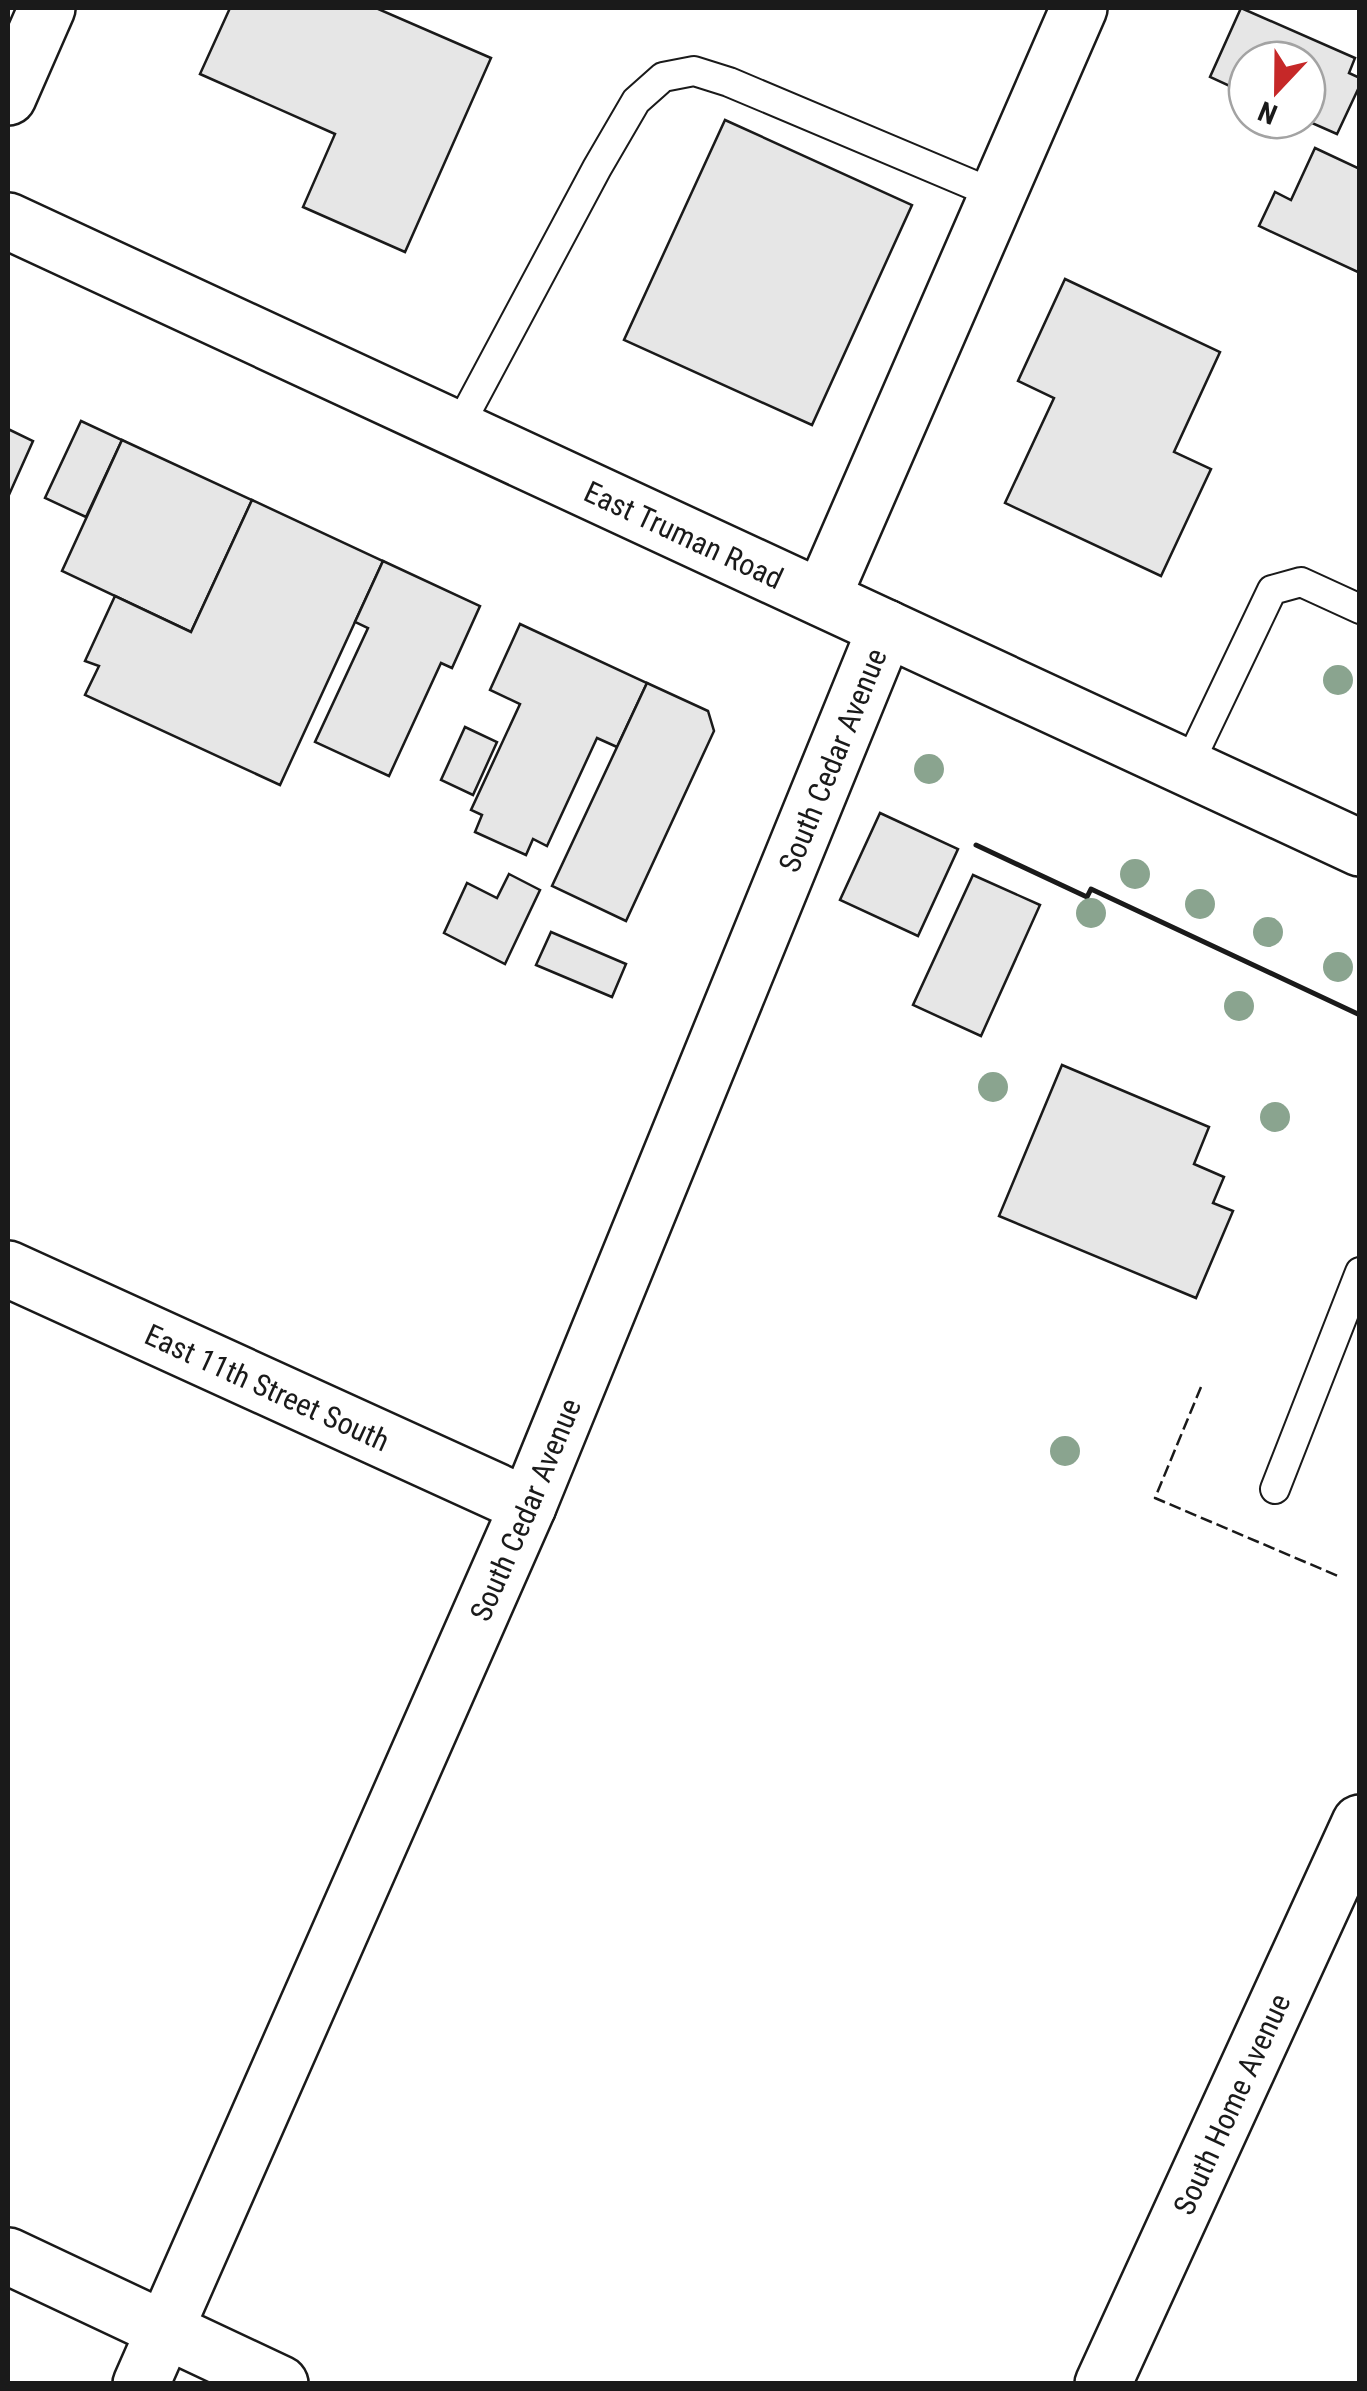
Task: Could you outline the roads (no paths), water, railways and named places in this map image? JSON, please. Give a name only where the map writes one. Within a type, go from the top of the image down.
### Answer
[{"type":"street","points":[[8,96],[47,8]]},
{"type":"street","points":[[822,598],[1078,8]]},
{"type":"street","name":"East Truman Road","points":[[8,221],[1360,848]]},
{"type":"street","name":"South Cedar Avenue","points":[[140,2384],[528,1506],[886,628]]},
{"type":"street","name":"East 11th Street South","points":[[8,1268],[528,1506]]},
{"type":"street","name":"South Home Avenue","points":[[1102,2384],[1360,1823]]},
{"type":"street","points":[[8,2256],[280,2384]]},
{"type":"lane","points":[[457,430],[597,168],[636,101],[662,77],[694,71],[729,82],[997,196]]},
{"type":"lane","points":[[1187,768],[1272,590],[1300,582],[1360,608]]},
{"type":"lane","points":[[1275,1489],[1349,1328],[1360,1272]]}]
